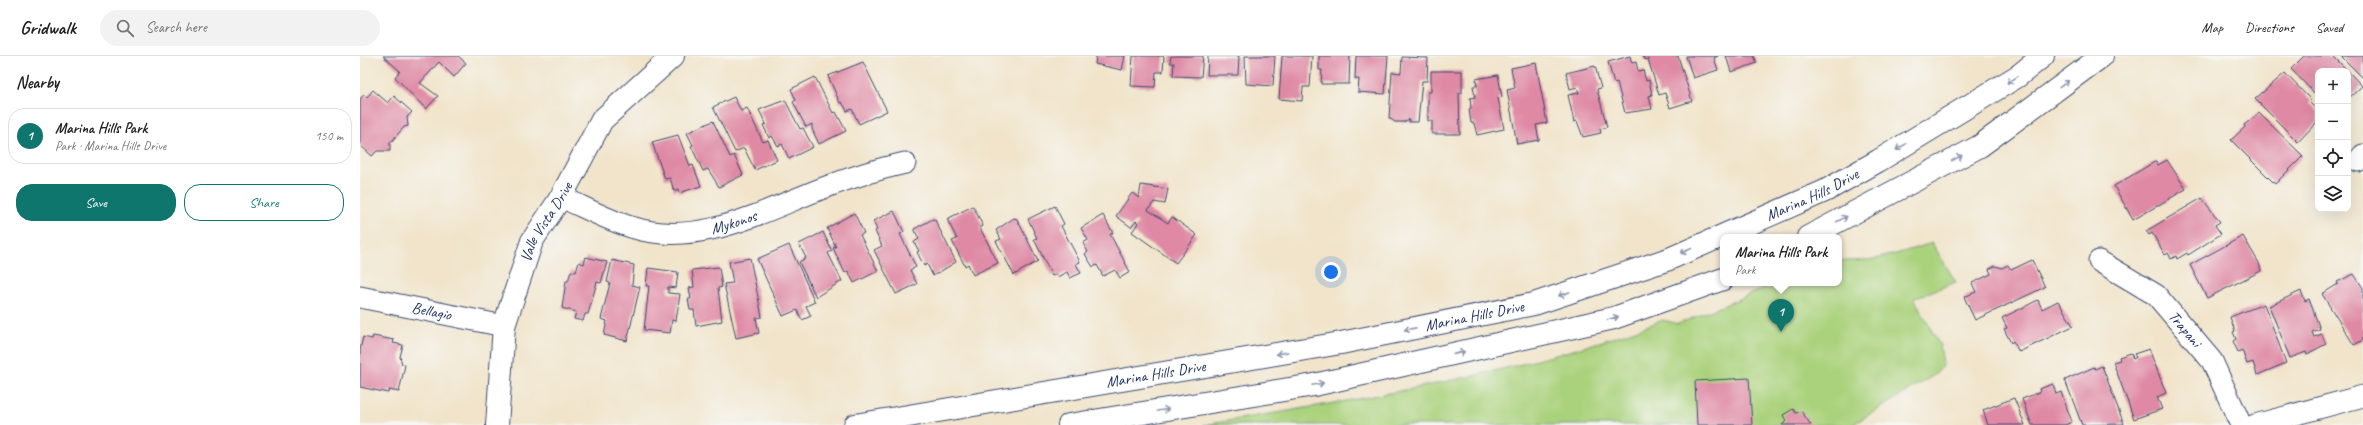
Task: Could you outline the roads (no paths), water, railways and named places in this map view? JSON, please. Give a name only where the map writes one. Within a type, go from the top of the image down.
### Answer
[{"type":"street","name":"Valle Vista Drive","points":[[497,425],[504,326],[532,240],[561,197],[602,120],[674,56]]},
{"type":"street","name":"Marina Hills Drive","points":[[1726,234],[1824,191],[1878,161],[2011,80],[2042,56]]},
{"type":"street","points":[[1814,234],[1980,146],[2102,56]]},
{"type":"street","name":"Mykonos","points":[[561,197],[631,228],[660,232],[689,232],[718,228],[749,219],[869,171],[905,163]]},
{"type":"street","name":"Marina Hills Drive","points":[[855,425],[1341,343],[1534,304],[1669,259],[1720,237]]},
{"type":"street","name":"Trapani","points":[[2098,261],[2156,295],[2212,362],[2241,425]]},
{"type":"street","name":"Marina Hills Drive","points":[[1069,425],[1322,383],[1614,318],[1720,280]]},
{"type":"street","name":"Bellagio","points":[[360,296],[504,326]]},
{"type":"street","points":[[2255,425],[2363,396]]},
{"type":"place","name":"Marina Hills Park","points":[[1781,332]]}]
